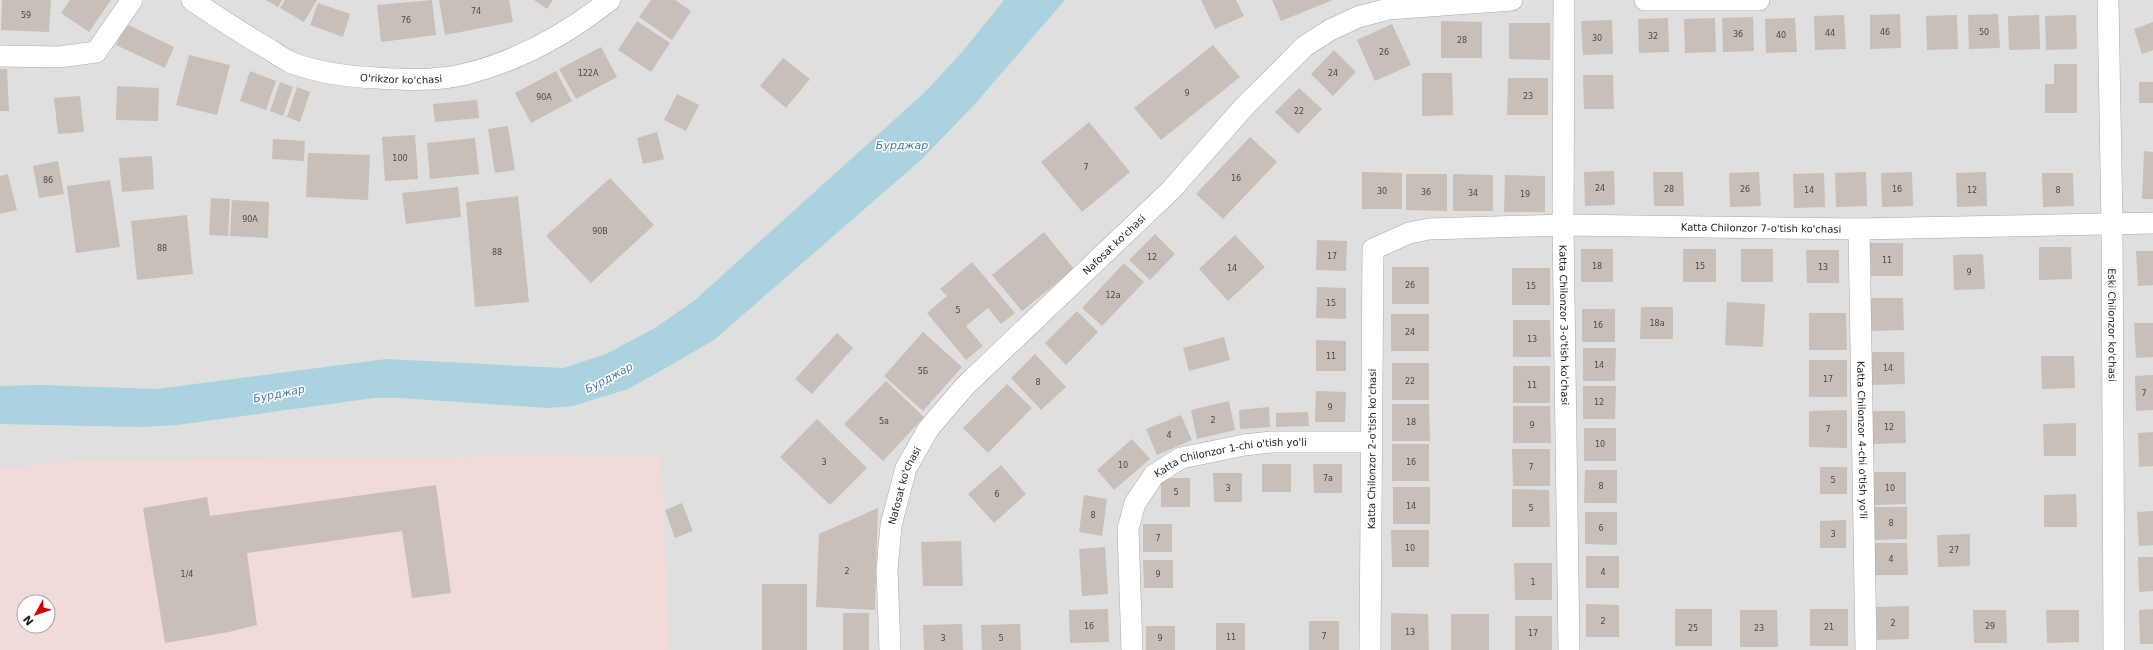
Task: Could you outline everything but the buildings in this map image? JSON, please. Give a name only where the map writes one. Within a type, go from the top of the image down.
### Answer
[{"type":"street","points":[[0,56],[59,57],[96,52],[132,0]]},
{"type":"street","name":"O'rikzor ko'chasi","points":[[192,0],[251,39],[291,62],[333,74],[399,79],[444,78],[465,74],[507,60],[527,52],[566,30],[610,0]]},
{"type":"street","name":"Nafosat ko'chasi","points":[[890,650],[888,570],[891,525],[906,468],[929,428],[965,386],[1171,190],[1243,108],[1305,46],[1330,30],[1358,17],[1388,9],[1512,0]]},
{"type":"street","name":"Katta Chilonzor 3-o'tish ko'chasi","points":[[1564,0],[1563,225],[1569,650]]},
{"type":"street","points":[[1645,0],[1759,0]]},
{"type":"street","name":"Eski Chilonzor ko'chasi","points":[[2108,0],[2112,224],[2114,650]]},
{"type":"street","name":"Katta Chilonzor 7-o'tish ko'chasi","points":[[1374,249],[1409,233],[1429,229],[1563,225],[1859,229],[2153,223]]},
{"type":"street","name":"Katta Chilonzor 4-chi o'tish yo'li","points":[[1859,229],[1866,650]]},
{"type":"street","name":"Katta Chilonzor 2-o'tish ko'chasi","points":[[1370,650],[1374,249]]},
{"type":"street","name":"Katta Chilonzor 1-chi o'tish yo'li","points":[[1132,650],[1128,529],[1135,503],[1154,475],[1181,458],[1244,445],[1272,442],[1371,442]]},
{"type":"shaded area","points":[[0,0],[2153,0],[2153,650],[0,650]]},
{"type":"shaded area","points":[[661,456],[670,650],[0,650],[0,469],[87,460]]},
{"type":"water","name":"Бурджар","points":[[1004,0],[1065,0],[974,105],[922,159],[714,340],[628,389],[573,406],[547,408],[400,398],[374,398],[177,425],[138,427],[0,424],[0,386],[42,385],[157,389],[386,359],[563,368],[606,354],[655,328],[695,300],[925,92],[963,51]]}]
